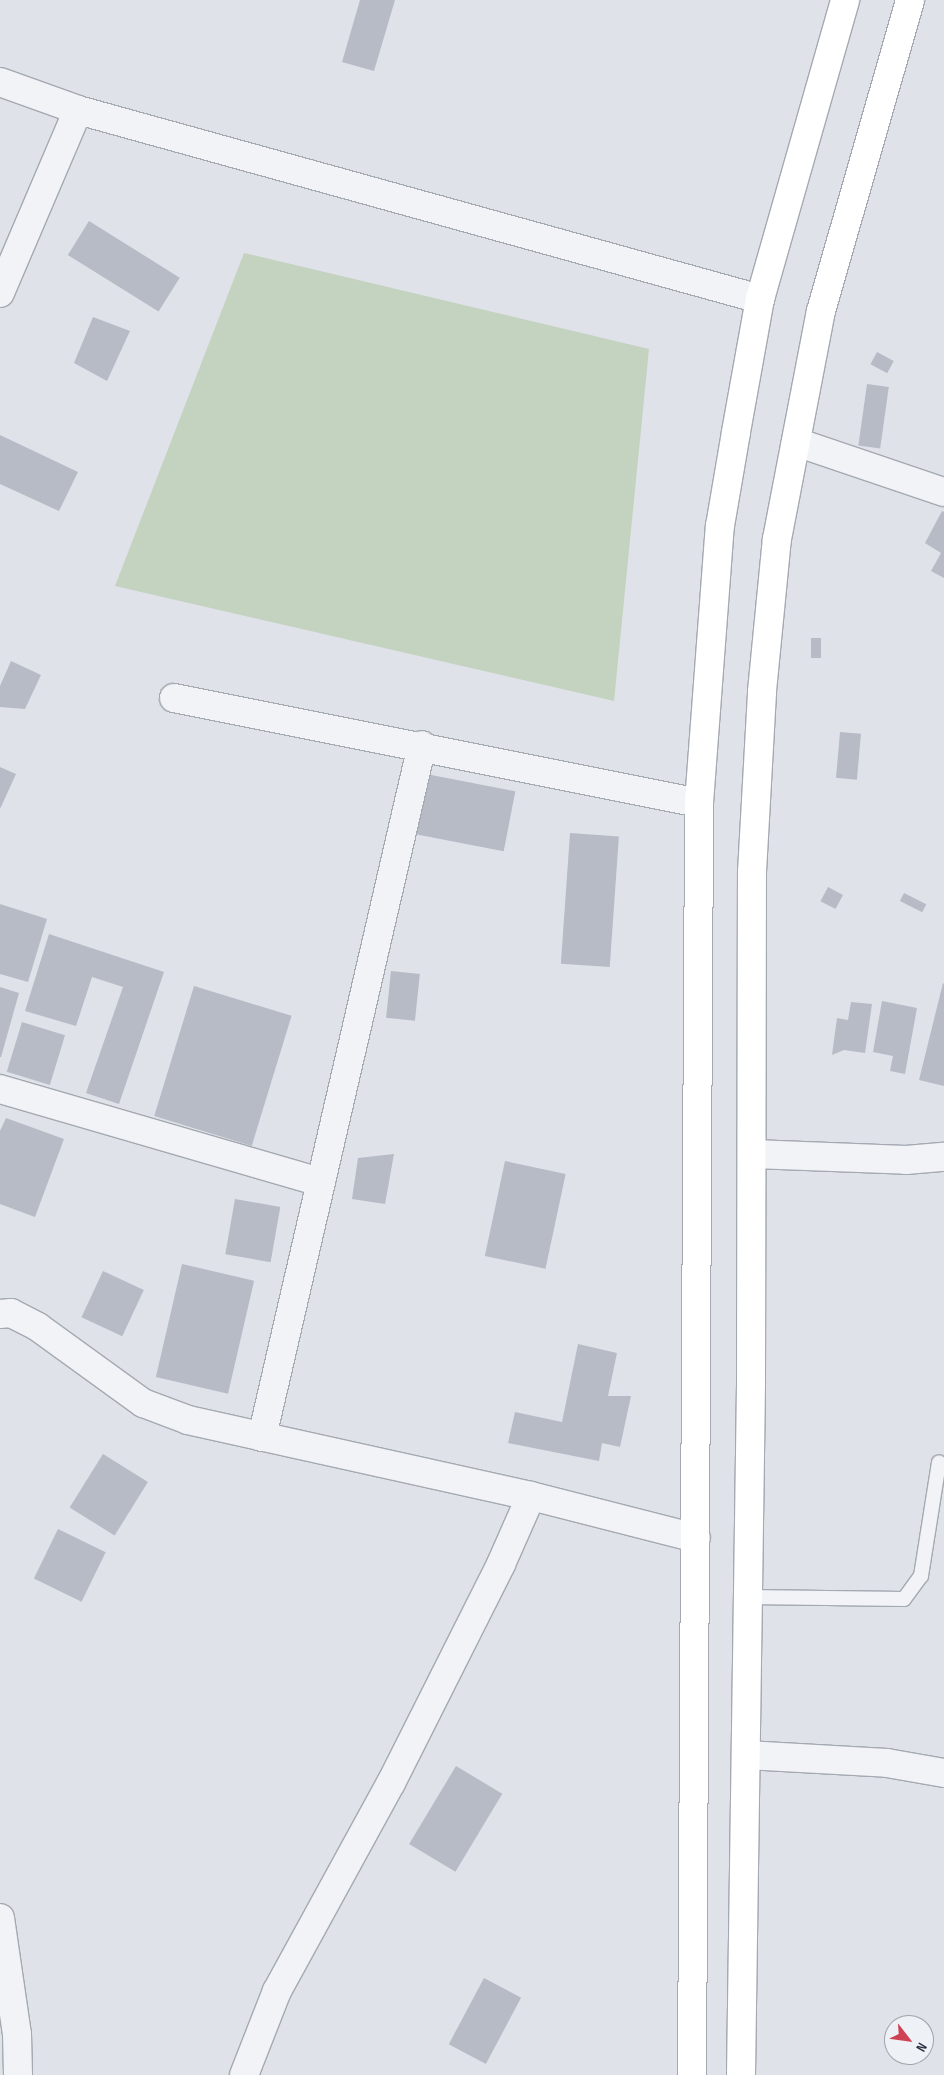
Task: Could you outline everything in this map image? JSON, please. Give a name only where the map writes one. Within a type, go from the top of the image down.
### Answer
[{"type":"main road","points":[[692,2075],[698,803],[720,526],[760,299],[845,0]]},
{"type":"main road","points":[[741,2075],[748,1597],[752,1154],[752,872],[762,691],[778,539],[821,311],[910,0]]},
{"type":"street","points":[[0,82],[78,110],[760,299]]},
{"type":"street","points":[[0,293],[78,110]]},
{"type":"street","points":[[796,442],[944,492]]},
{"type":"street","points":[[174,698],[422,746],[698,803]]},
{"type":"street","points":[[262,1437],[422,746]]},
{"type":"street","points":[[0,1089],[321,1182]]},
{"type":"street","points":[[752,1154],[906,1160],[944,1157]]},
{"type":"street","points":[[0,1314],[11,1313],[38,1327],[142,1403],[188,1420],[531,1496],[696,1538]]},
{"type":"street","points":[[251,2072],[277,1991],[395,1775],[501,1564],[531,1496]]},
{"type":"street","points":[[746,1756],[887,1763],[944,1774]]},
{"type":"street","points":[[0,1918],[18,2034],[18,2075]]},
{"type":"lane","points":[[748,1597],[904,1599],[920,1576],[940,1462]]},
{"type":"green space","points":[[244,253],[649,349],[614,701],[115,586]]},
{"type":"building","points":[[360,0],[395,0],[374,71],[342,62]]},
{"type":"building","points":[[89,221],[180,278],[159,312],[68,255]]},
{"type":"building","points":[[93,317],[130,331],[107,381],[74,363]]},
{"type":"building","points":[[877,352],[894,361],[887,373],[870,364]]},
{"type":"building","points":[[867,384],[889,387],[880,448],[858,445]]},
{"type":"building","points":[[0,435],[78,472],[59,511],[0,484]]},
{"type":"building","points":[[942,511],[944,512],[944,578],[931,571],[941,553],[925,543]]},
{"type":"building","points":[[811,638],[821,638],[821,658],[811,658]]},
{"type":"building","points":[[11,661],[41,675],[25,709],[0,707],[0,686]]},
{"type":"building","points":[[840,732],[861,734],[857,780],[836,778]]},
{"type":"building","points":[[0,767],[16,774],[0,809]]},
{"type":"building","points":[[426,774],[515,791],[504,851],[414,834]]},
{"type":"building","points":[[570,833],[619,836],[610,967],[561,964]]},
{"type":"building","points":[[828,887],[843,895],[835,909],[820,901]]},
{"type":"building","points":[[904,893],[926,904],[922,912],[900,901]]},
{"type":"building","points":[[0,904],[47,919],[28,982],[0,974]]},
{"type":"building","points":[[49,934],[164,972],[119,1104],[86,1093],[123,987],[92,977],[76,1026],[25,1011]]},
{"type":"building","points":[[391,971],[420,974],[415,1021],[386,1018]]},
{"type":"building","points":[[944,984],[944,1086],[919,1080]]},
{"type":"building","points":[[194,986],[292,1016],[252,1146],[154,1116]]},
{"type":"building","points":[[0,987],[19,993],[1,1057],[0,1057]]},
{"type":"building","points":[[882,1001],[917,1008],[905,1074],[890,1071],[893,1056],[873,1052]]},
{"type":"building","points":[[851,1002],[872,1004],[865,1053],[844,1050],[832,1055],[837,1018],[848,1020]]},
{"type":"building","points":[[22,1022],[65,1035],[50,1085],[7,1072]]},
{"type":"building","points":[[6,1118],[64,1139],[35,1217],[0,1204],[0,1131]]},
{"type":"building","points":[[394,1154],[385,1204],[352,1199],[358,1158]]},
{"type":"building","points":[[505,1161],[566,1174],[545,1269],[485,1256]]},
{"type":"building","points":[[235,1199],[280,1207],[271,1262],[225,1254]]},
{"type":"building","points":[[182,1264],[254,1281],[228,1394],[156,1377]]},
{"type":"building","points":[[103,1271],[144,1290],[122,1336],[81,1317]]},
{"type":"building","points":[[578,1344],[617,1353],[608,1396],[631,1396],[620,1447],[602,1443],[599,1461],[508,1443],[515,1412],[562,1422]]},
{"type":"building","points":[[103,1454],[148,1482],[115,1536],[70,1507]]},
{"type":"building","points":[[58,1529],[106,1552],[82,1602],[34,1578]]},
{"type":"building","points":[[456,1766],[502,1794],[455,1872],[409,1844]]},
{"type":"building","points":[[484,1978],[521,1998],[486,2064],[449,2044]]}]
